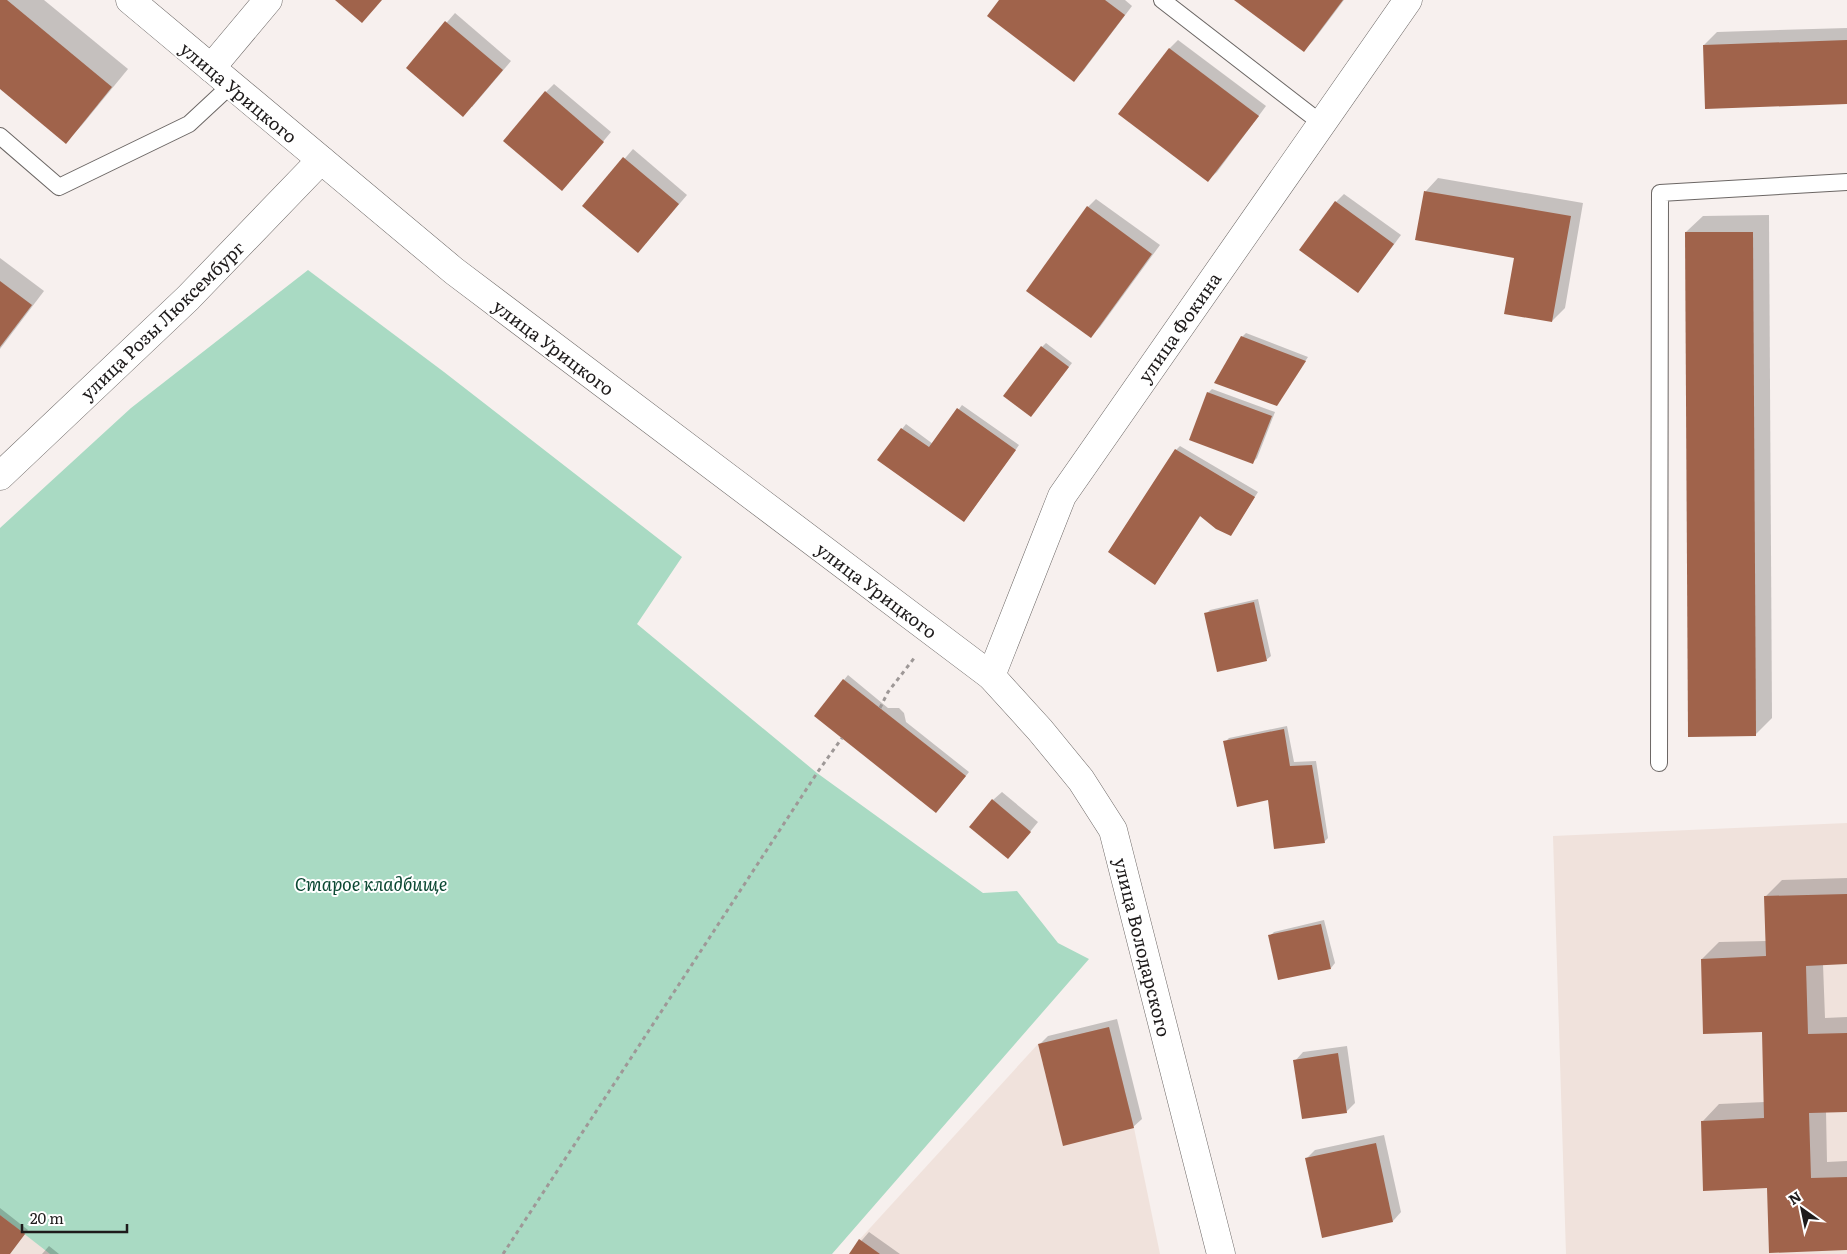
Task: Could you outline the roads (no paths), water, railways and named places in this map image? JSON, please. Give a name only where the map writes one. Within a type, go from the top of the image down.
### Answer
[{"type":"street","name":"улица Урицкого","points":[[130,0],[462,277],[991,676]]},
{"type":"street","points":[[221,76],[268,0]]},
{"type":"street","name":"улица Фокина","points":[[991,676],[1062,496],[1408,0]]},
{"type":"street","name":"улица Розы Люксембург","points":[[0,476],[188,298],[320,160]]},
{"type":"street","name":"улица Володарского","points":[[991,676],[1040,730],[1081,780],[1113,830],[1221,1254]]},
{"type":"lane","points":[[1162,0],[1321,124]]},
{"type":"lane","points":[[0,136],[59,187],[189,124],[221,76]]},
{"type":"lane","points":[[1658,763],[1660,193],[1847,182]]},
{"type":"park label","name":"Старое кладбище","points":[[371,883]]}]
